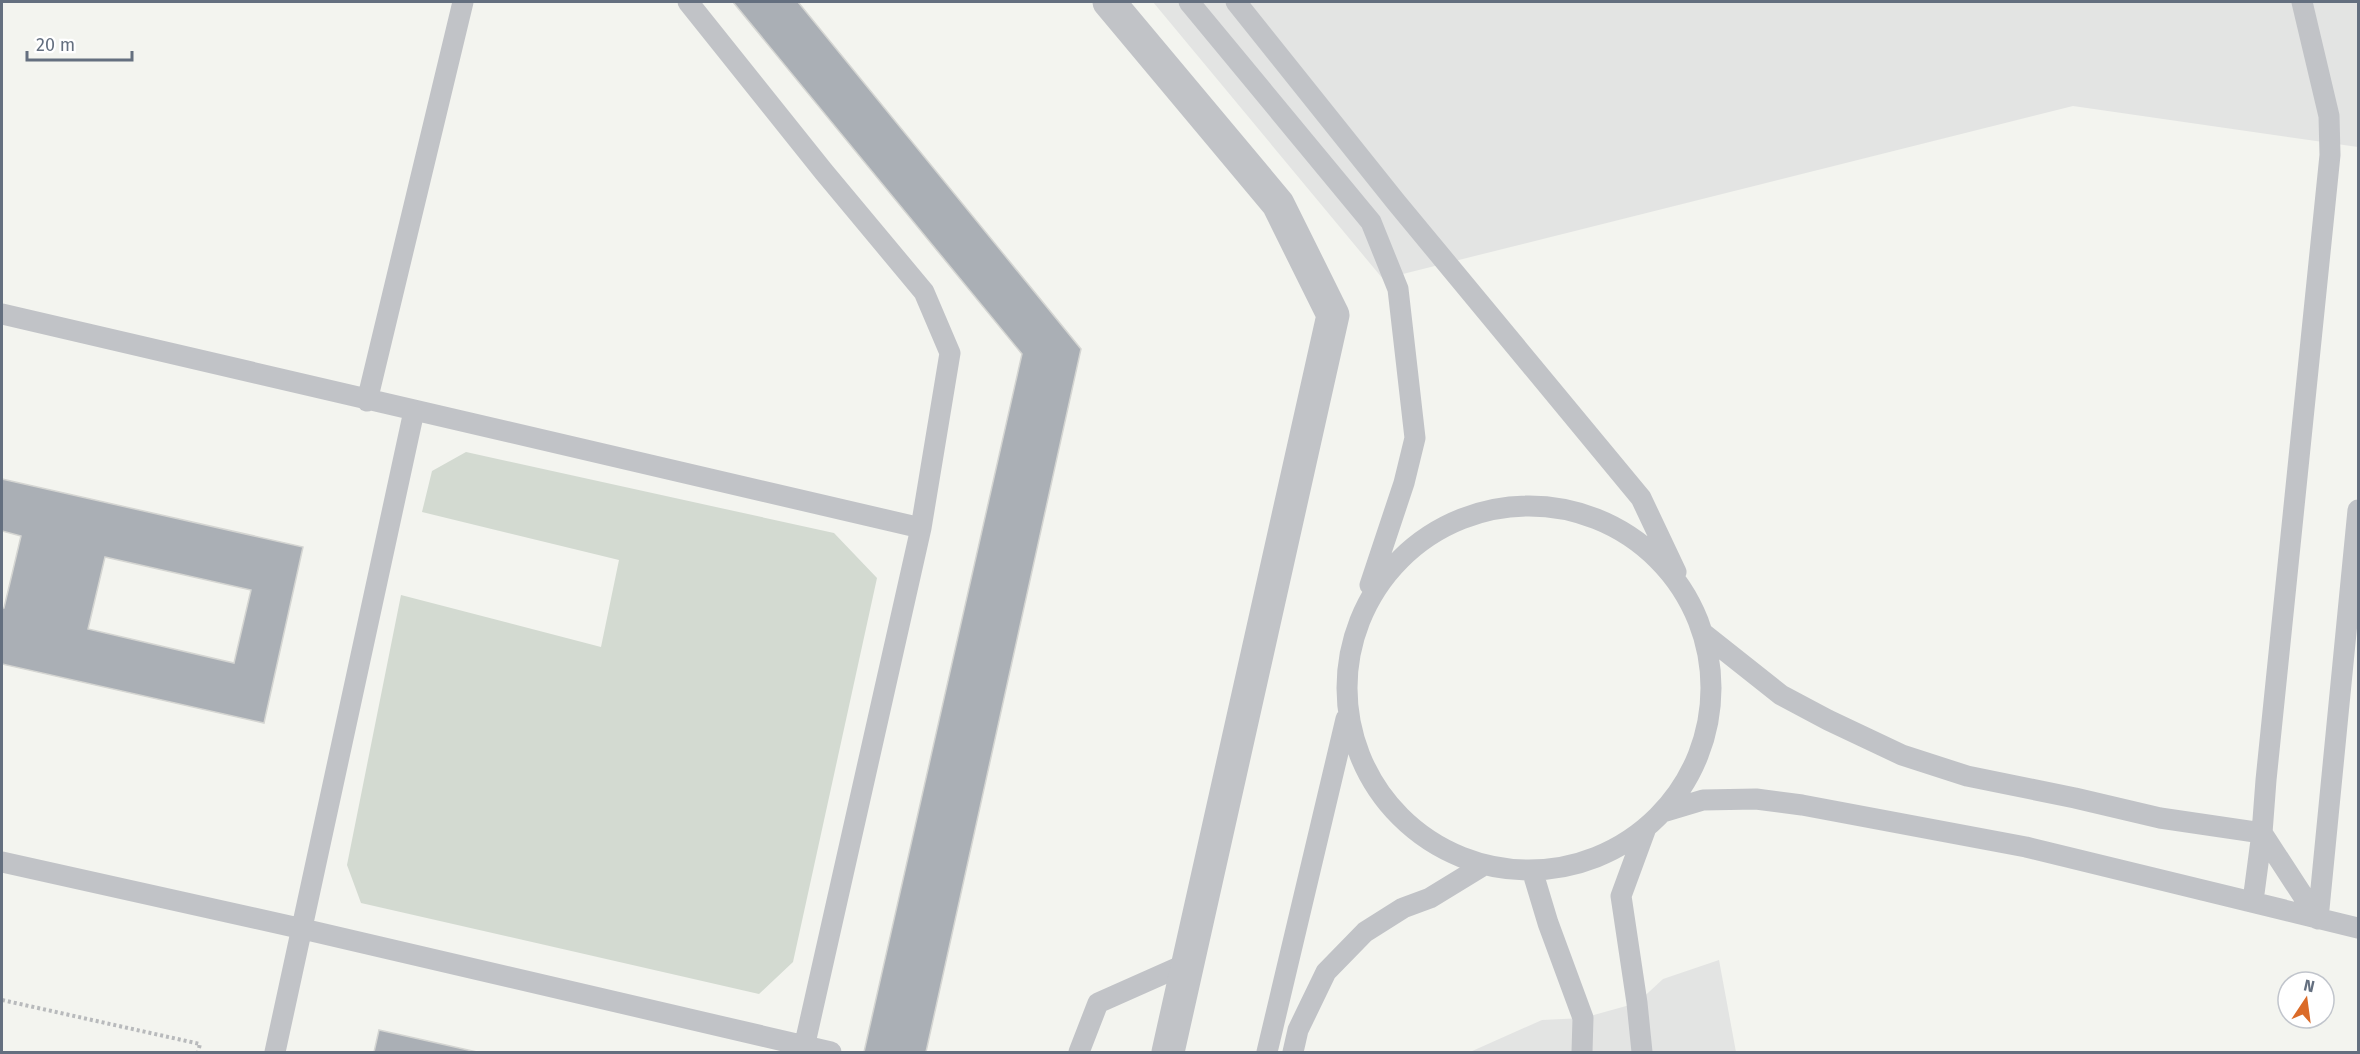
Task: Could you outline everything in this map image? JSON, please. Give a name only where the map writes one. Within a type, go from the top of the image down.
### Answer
[{"type":"street","points":[[1109,2],[1278,204],[1333,315],[1168,1053]]},
{"type":"lane","points":[[367,401],[463,2]]},
{"type":"lane","points":[[688,2],[824,172],[924,292],[950,353],[921,528],[804,1050]]},
{"type":"lane","points":[[1189,2],[1371,222],[1398,289],[1415,438],[1404,483],[1347,663],[1347,716],[1267,1053]]},
{"type":"lane","points":[[1236,2],[1389,193],[1641,498],[1701,628],[1711,672],[1711,710],[1702,747],[1686,782],[1663,812],[1647,828],[1593,859],[1532,870],[1484,865],[1450,853],[1419,834],[1393,810],[1372,782],[1361,761],[1347,716]]},
{"type":"lane","points":[[2253,901],[2262,832],[2330,155],[2329,116],[2302,2]]},
{"type":"lane","points":[[2,314],[367,401],[921,528]]},
{"type":"lane","points":[[275,1053],[414,411]]},
{"type":"lane","points":[[1362,611],[1391,567],[1431,533],[1480,512],[1533,506],[1586,515],[1634,538],[1672,575],[1701,628],[1781,695],[1902,755],[1967,776],[2160,819],[2262,832],[2318,919]]},
{"type":"lane","points":[[2318,919],[2358,510]]},
{"type":"lane","points":[[1663,812],[1703,800],[1756,800],[1802,805],[2026,847],[2358,928]]},
{"type":"lane","points":[[1641,1053],[1637,1003],[1621,896],[1647,828]]},
{"type":"lane","points":[[2,862],[303,929],[804,1050],[831,1053]]},
{"type":"lane","points":[[1293,1053],[1298,1030],[1326,972],[1365,932],[1402,908],[1430,898],[1484,865]]},
{"type":"lane","points":[[1532,870],[1548,923],[1582,1018],[1582,1053]]},
{"type":"lane","points":[[1079,1053],[1098,1003],[1188,963]]},
{"type":"path","points":[[2,1000],[200,1044],[198,1053]]},
{"type":"shaded area","points":[[1153,2],[2358,2],[2358,147],[2073,106],[1383,279]]},
{"type":"shaded area","points":[[466,452],[834,533],[877,578],[793,962],[759,994],[361,903],[347,865],[401,595],[601,647],[619,560],[422,512],[432,471]]},
{"type":"shaded area","points":[[1719,960],[1736,1052],[1470,1052],[1542,1020],[1583,1018],[1637,1003],[1663,979]]},
{"type":"building","points":[[733,2],[798,2],[1081,349],[926,1052],[864,1052],[1022,354]]},
{"type":"building","points":[[2,479],[303,547],[264,723],[2,664],[2,608],[4,608],[21,536],[2,531]],"holes":[[[105,557],[251,590],[234,663],[88,629]]]},
{"type":"building","points":[[379,1030],[477,1052],[374,1052]]}]
